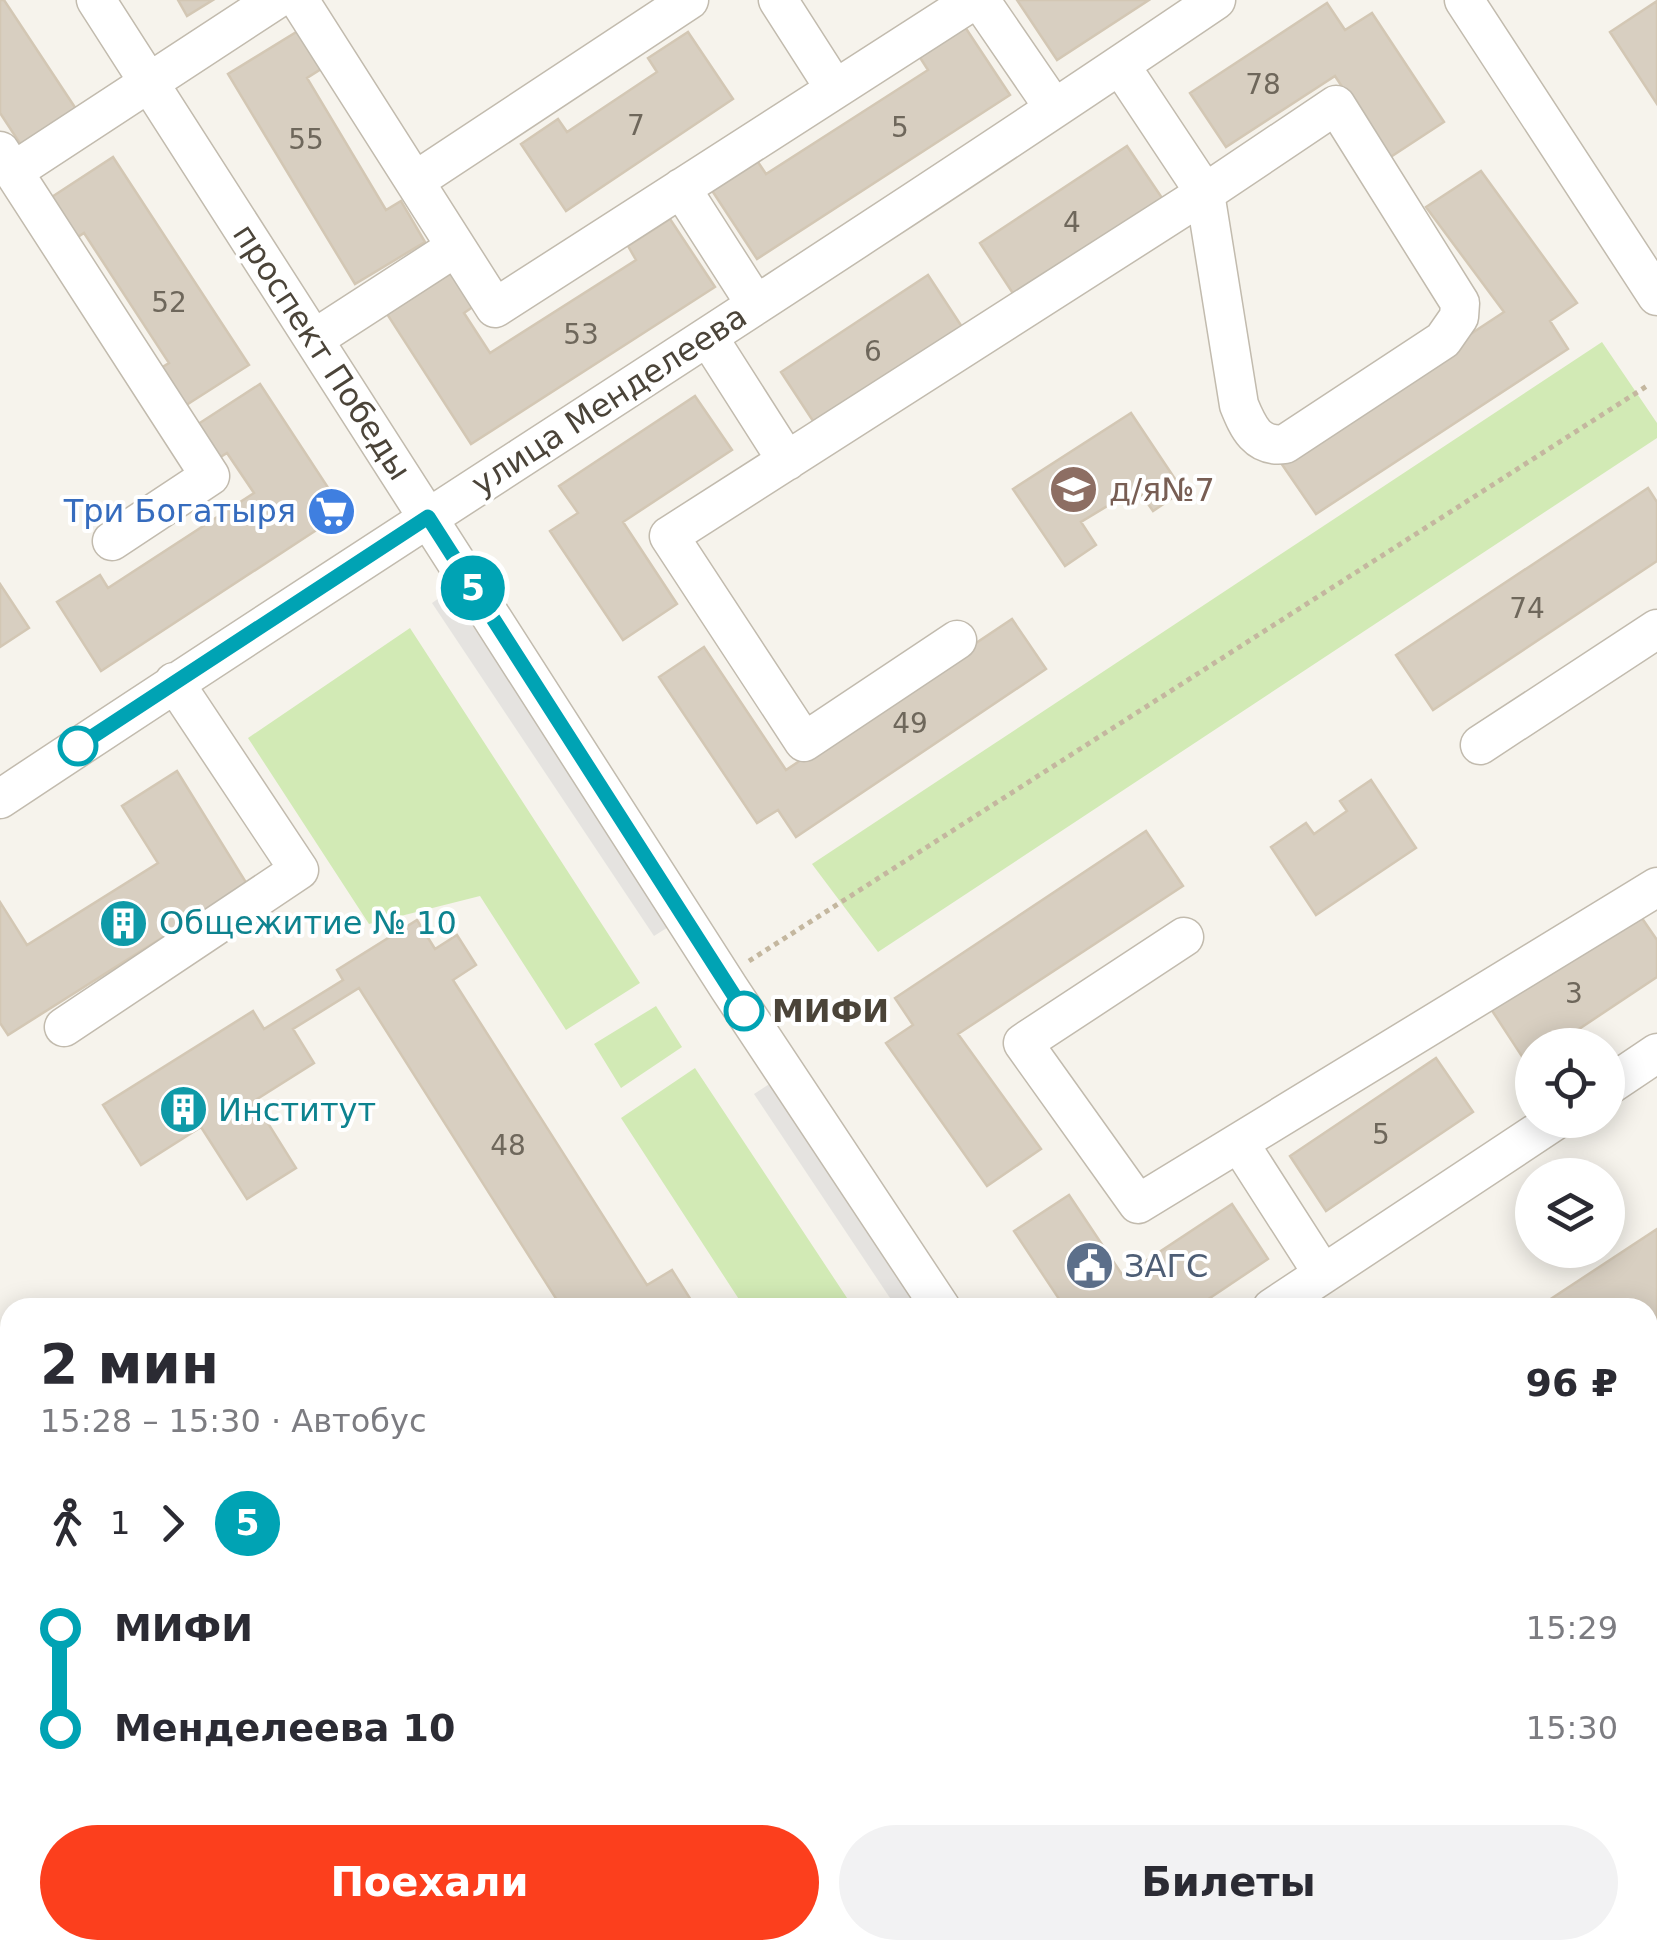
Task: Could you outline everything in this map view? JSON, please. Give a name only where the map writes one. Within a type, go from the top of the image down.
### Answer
[{"type":"street","name":"проспект Победы","points":[[96,0],[729,988],[934,1298]]},
{"type":"street","points":[[112,541],[210,476],[7,161],[148,82],[275,0]]},
{"type":"street","points":[[299,0],[494,308],[977,0],[1054,108]]},
{"type":"street","points":[[414,181],[689,0]]},
{"type":"street","points":[[778,0],[836,89]]},
{"type":"street","name":"улица Менделеева","points":[[0,798],[708,337],[1216,0]]},
{"type":"street","points":[[1464,0],[1657,296]]},
{"type":"street","points":[[957,640],[804,742],[669,536],[1205,193],[1336,105],[1460,304],[1459,317],[1442,340],[1284,444],[1274,446],[1259,439],[1249,429],[1239,406],[1205,193],[1120,65]]},
{"type":"street","points":[[681,188],[756,305]]},
{"type":"street","points":[[314,339],[456,246]]},
{"type":"street","points":[[708,337],[787,461]]},
{"type":"street","points":[[1480,746],[1657,629]]},
{"type":"street","points":[[64,1028],[299,870],[174,682]]},
{"type":"street","points":[[1184,937],[1024,1044],[1138,1204],[1657,887]]},
{"type":"street","points":[[1625,1076],[1654,1060]]},
{"type":"street","points":[[1287,1298],[1529,1138]]},
{"type":"street","points":[[1239,1143],[1323,1274]]},
{"type":"path","points":[[746,962],[1646,386]]},
{"type":"green space","points":[[1602,342],[1657,423],[1657,438],[878,952],[812,864]]},
{"type":"green space","points":[[410,628],[640,983],[566,1030],[480,896],[369,924],[248,738]]},
{"type":"green space","points":[[656,1006],[682,1047],[621,1088],[594,1044]]},
{"type":"green space","points":[[695,1068],[847,1298],[738,1298],[621,1118]]},
{"type":"shaded area","points":[[449,591],[673,924],[654,936],[432,603]]},
{"type":"shaded area","points":[[771,1083],[916,1298],[890,1298],[754,1094]]},
{"type":"building","points":[[0,0],[4,0],[76,109],[21,145],[0,113]]},
{"type":"building","points":[[178,0],[213,0],[187,16]]},
{"type":"building","points":[[1017,0],[1149,0],[1057,60]]},
{"type":"building","points":[[1657,1],[1657,104],[1610,32]]},
{"type":"building","points":[[1327,3],[1345,30],[1372,13],[1444,122],[1389,158],[1335,76],[1226,147],[1190,93]]},
{"type":"building","points":[[963,24],[1010,95],[757,259],[711,189],[756,159],[766,174],[928,70],[917,53]]},
{"type":"building","points":[[298,31],[321,69],[307,78],[386,210],[401,201],[425,242],[355,284],[228,74]]},
{"type":"building","points":[[688,32],[733,99],[566,211],[521,144],[558,119],[567,132],[657,72],[648,58]]},
{"type":"building","points":[[1127,146],[1164,201],[1016,298],[980,243]]},
{"type":"building","points":[[113,157],[249,365],[180,409],[156,371],[169,363],[84,233],[70,242],[44,202]]},
{"type":"building","points":[[1481,171],[1577,303],[1550,321],[1568,349],[1316,514],[1279,460],[1504,312],[1426,207]]},
{"type":"building","points":[[670,219],[715,287],[471,444],[387,314],[456,270],[477,304],[464,313],[490,353],[636,260],[628,246]]},
{"type":"building","points":[[928,275],[964,330],[817,427],[781,372]]},
{"type":"building","points":[[260,384],[344,512],[101,671],[57,602],[100,575],[108,588],[254,493],[227,453],[214,461],[192,428]]},
{"type":"building","points":[[695,396],[732,450],[623,522],[677,604],[623,640],[550,531],[578,513],[559,486]]},
{"type":"building","name":"д/я№7","points":[[1131,413],[1183,491],[1153,511],[1137,488],[1081,522],[1096,545],[1065,566],[1013,489]]},
{"type":"building","points":[[1648,488],[1657,502],[1657,561],[1433,710],[1396,655]]},
{"type":"building","points":[[0,584],[29,628],[0,647]]},
{"type":"building","points":[[1012,619],[1046,669],[796,837],[778,810],[757,823],[659,677],[704,647],[786,770]]},
{"type":"building","name":"Общежитие № 10","points":[[177,771],[247,884],[8,1035],[0,1023],[0,902],[27,945],[158,863],[122,806]]},
{"type":"building","points":[[1371,780],[1416,848],[1316,915],[1271,847],[1306,823],[1314,834],[1347,811],[1340,801]]},
{"type":"building","points":[[1146,831],[1183,886],[958,1034],[1041,1149],[987,1186],[886,1043],[913,1025],[895,998]]},
{"type":"building","points":[[1637,911],[1657,940],[1657,977],[1580,1028],[1515,1028],[1515,1046],[1491,1009]]},
{"type":"building","name":"Институт","points":[[417,920],[435,949],[457,935],[476,965],[453,980],[647,1285],[672,1270],[690,1298],[556,1298],[359,988],[293,1029],[314,1063],[254,1101],[296,1168],[247,1199],[201,1127],[141,1165],[103,1105],[253,1011],[264,1029],[343,980],[337,970]]},
{"type":"building","points":[[1436,1058],[1473,1112],[1326,1211],[1290,1156]]},
{"type":"building","points":[[1069,1195],[1123,1276],[1232,1204],[1268,1259],[1210,1298],[1058,1298],[1014,1231]]},
{"type":"building","points":[[1657,1229],[1657,1298],[1552,1298],[1598,1268],[1625,1268],[1625,1250]]},
{"type":"bus line","name":"5","points":[[78,746],[428,517],[744,1011]]},
{"type":"place","name":"д/я№7","points":[[1074,490]]},
{"type":"place","name":"Три Богатыря","points":[[331,511]]},
{"type":"place","name":"Общежитие № 10","points":[[124,923]]},
{"type":"place","name":"МИФИ","points":[[744,1011]]},
{"type":"place","name":"Институт","points":[[183,1110]]},
{"type":"place","name":"ЗАГС","points":[[1089,1266]]}]
